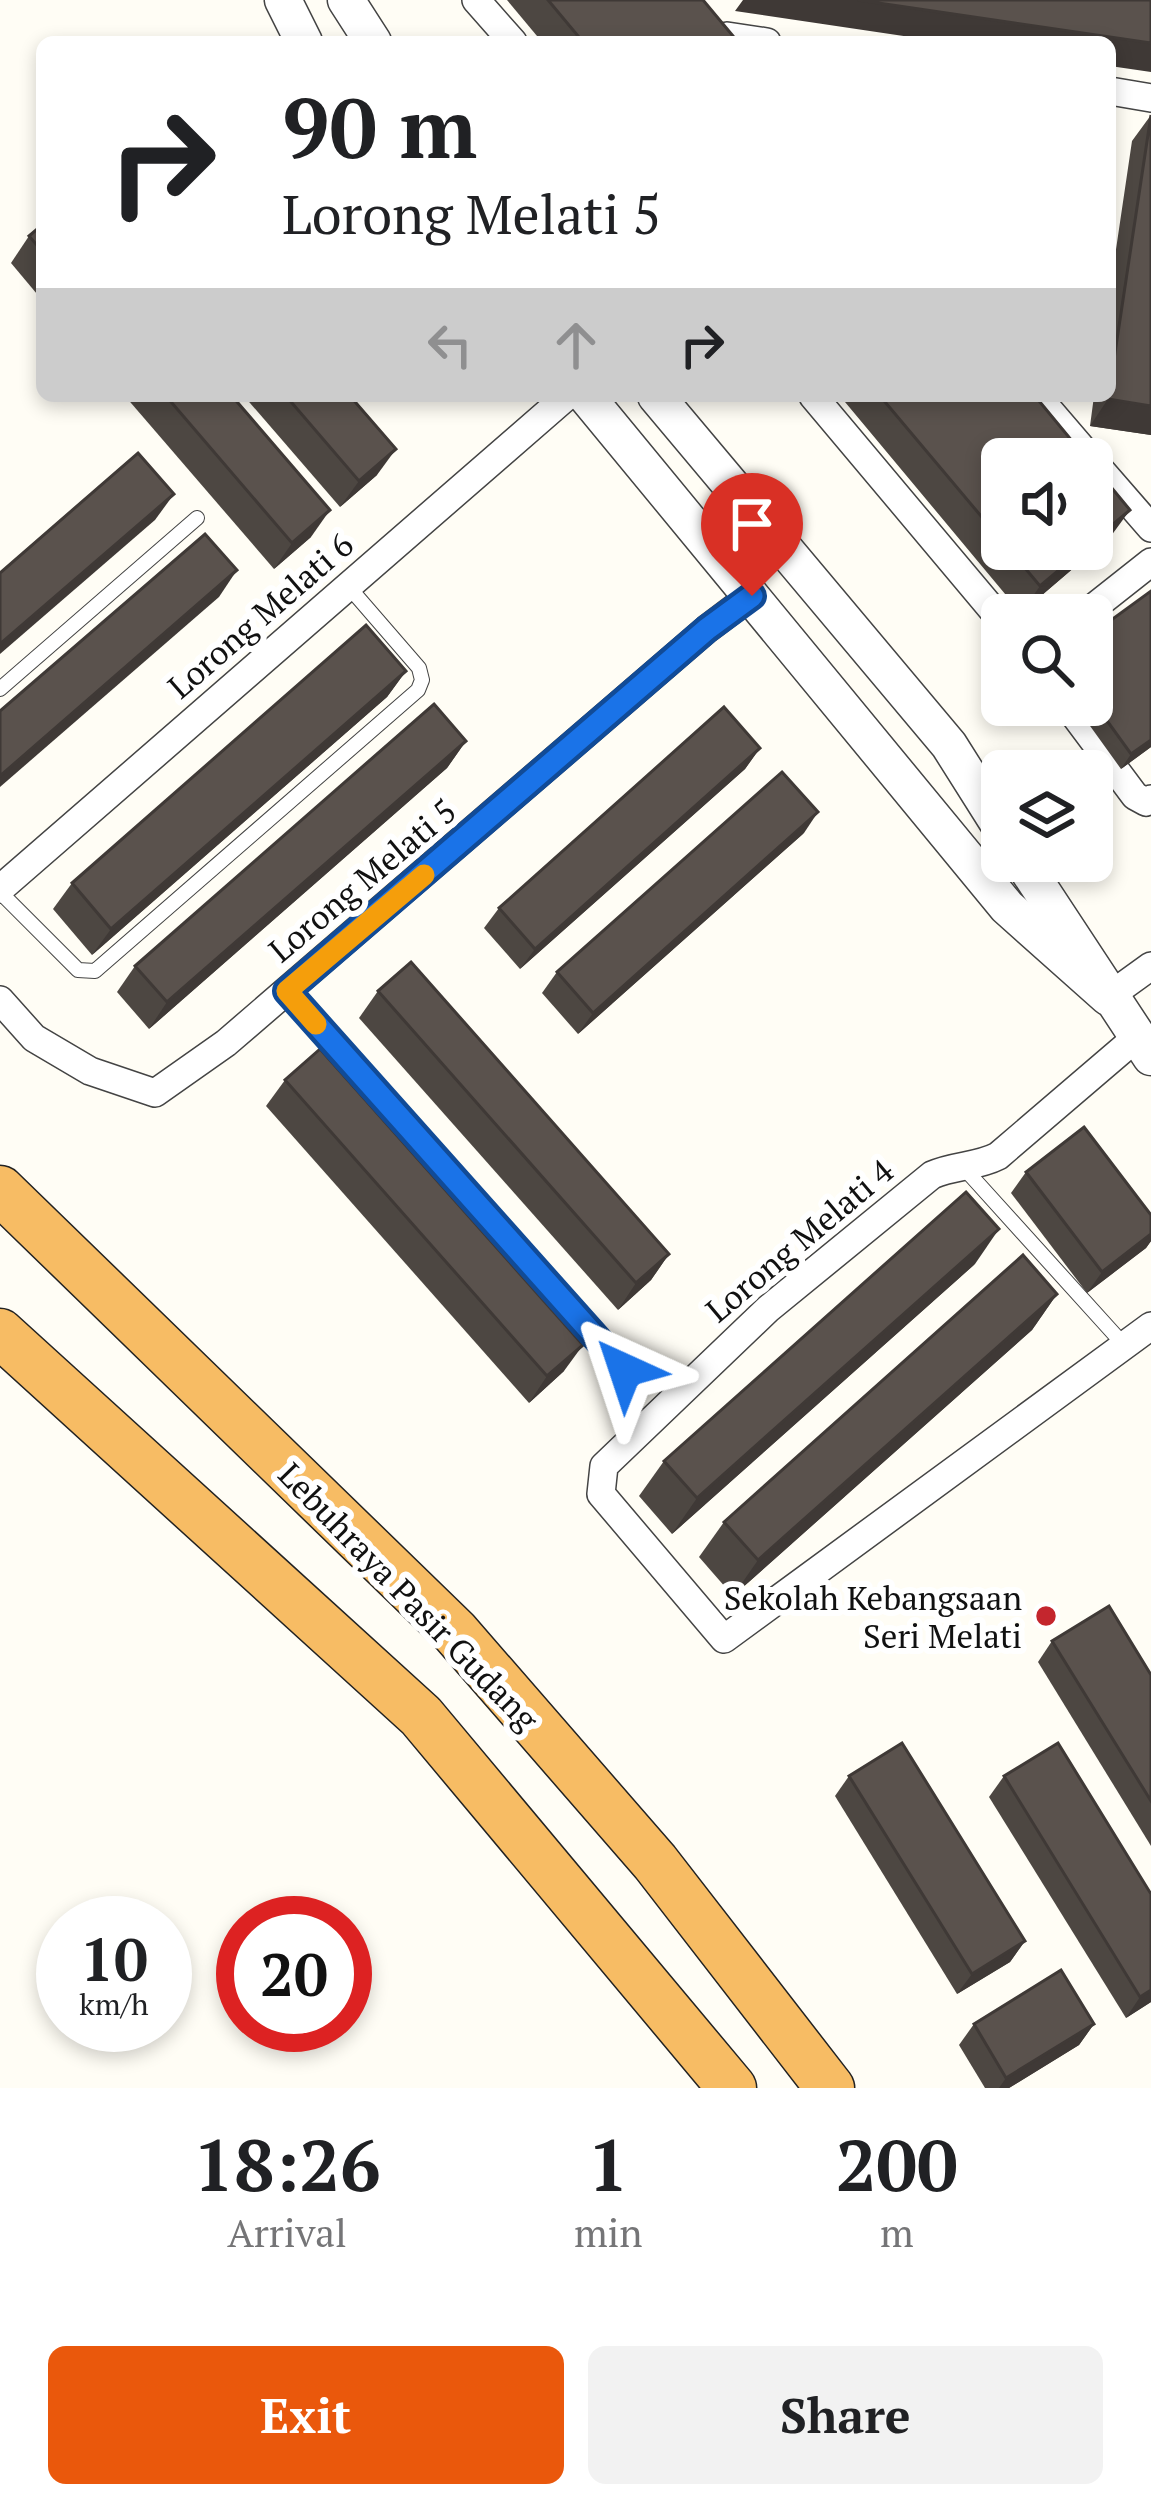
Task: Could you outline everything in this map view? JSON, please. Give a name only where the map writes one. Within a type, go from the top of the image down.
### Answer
[{"type":"highway","name":"Lebuhraya Pasir Gudang","points":[[0,1190],[454,1632],[656,1862],[830,2088]]},
{"type":"highway","points":[[0,1333],[421,1716],[731,2088]]},
{"type":"street","points":[[284,0],[301,36]]},
{"type":"street","points":[[346,0],[369,36]]},
{"type":"street","points":[[476,0],[508,36]]},
{"type":"street","points":[[1116,93],[1151,98]]},
{"type":"street","name":"Lorong Melati 6","points":[[0,891],[561,402]]},
{"type":"street","points":[[591,402],[1007,907],[1108,997]]},
{"type":"street","points":[[661,402],[949,745],[981,796]]},
{"type":"street","points":[[817,402],[981,596]]},
{"type":"street","points":[[1045,402],[1075,438]]},
{"type":"street","points":[[1113,484],[1151,529]]},
{"type":"street","points":[[1111,594],[1151,562]]},
{"type":"street","name":"Lorong Melati 5","points":[[0,1000],[34,1038],[90,1071],[155,1094],[226,1043],[707,629],[752,596]]},
{"type":"street","points":[[1083,726],[1135,796],[1151,800]]},
{"type":"street","points":[[1035,882],[1144,1047]]},
{"type":"street","points":[[1108,997],[1151,966]]},
{"type":"street","name":"Lorong Melati 4","points":[[1144,1047],[998,1156],[932,1175],[768,1309],[604,1466],[600,1487],[604,1501],[724,1639],[1151,1326]]},
{"type":"lane","points":[[0,689],[196,518]]},
{"type":"lane","points":[[0,891],[78,970],[95,971],[418,690],[419,668],[347,586]]},
{"type":"lane","points":[[287,991],[625,1370]]},
{"type":"lane","points":[[964,1167],[1126,1346]]},
{"type":"building","points":[[548,0],[703,0],[733,36],[578,36]]},
{"type":"building","points":[[858,0],[1151,0],[1151,43]]},
{"type":"building","points":[[1151,115],[1151,406],[1116,400],[1116,346]]},
{"type":"building","points":[[171,402],[237,402],[330,510],[292,543]]},
{"type":"building","points":[[291,402],[355,402],[396,449],[359,481]]},
{"type":"building","points":[[885,402],[1040,402],[1070,438],[981,438],[981,516]]},
{"type":"building","points":[[138,453],[174,494],[0,644],[0,573]]},
{"type":"building","points":[[1113,489],[1130,510],[1113,524]]},
{"type":"building","points":[[205,534],[237,570],[0,776],[0,711]]},
{"type":"building","points":[[1027,570],[1059,570],[1040,586]]},
{"type":"building","points":[[1151,591],[1151,740],[1131,754],[1111,726],[1113,619]]},
{"type":"building","points":[[366,625],[406,671],[111,929],[72,883]]},
{"type":"building","points":[[434,704],[466,741],[167,1002],[135,966]]},
{"type":"building","points":[[724,707],[760,748],[535,949],[499,908]]},
{"type":"building","points":[[782,772],[818,812],[593,1013],[557,972]]},
{"type":"building","points":[[411,962],[669,1254],[636,1283],[378,991]]},
{"type":"building","points":[[320,1049],[583,1345],[547,1376],[285,1080]]},
{"type":"building","points":[[1084,1127],[1151,1215],[1151,1234],[1102,1272],[1026,1172]]},
{"type":"building","points":[[966,1192],[999,1229],[697,1498],[664,1461]]},
{"type":"building","points":[[1023,1255],[1057,1294],[758,1560],[724,1522]]},
{"type":"building","points":[[1109,1606],[1151,1675],[1151,1801],[1052,1641]]},
{"type":"building","points":[[902,1743],[1025,1941],[972,1974],[849,1776]]},
{"type":"building","points":[[1058,1743],[1151,1894],[1151,1990],[1140,1997],[1004,1776]]},
{"type":"building","points":[[1061,1970],[1094,2024],[1006,2078],[974,2024]]},
{"type":"slow traffic","points":[[316,1024],[287,991],[424,875]]},
{"type":"place","name":"Sekolah Kebangsaan Seri Melati","points":[[1046,1616]]},
{"type":"route","points":[[625,1370],[287,991],[707,629],[752,596]]}]
